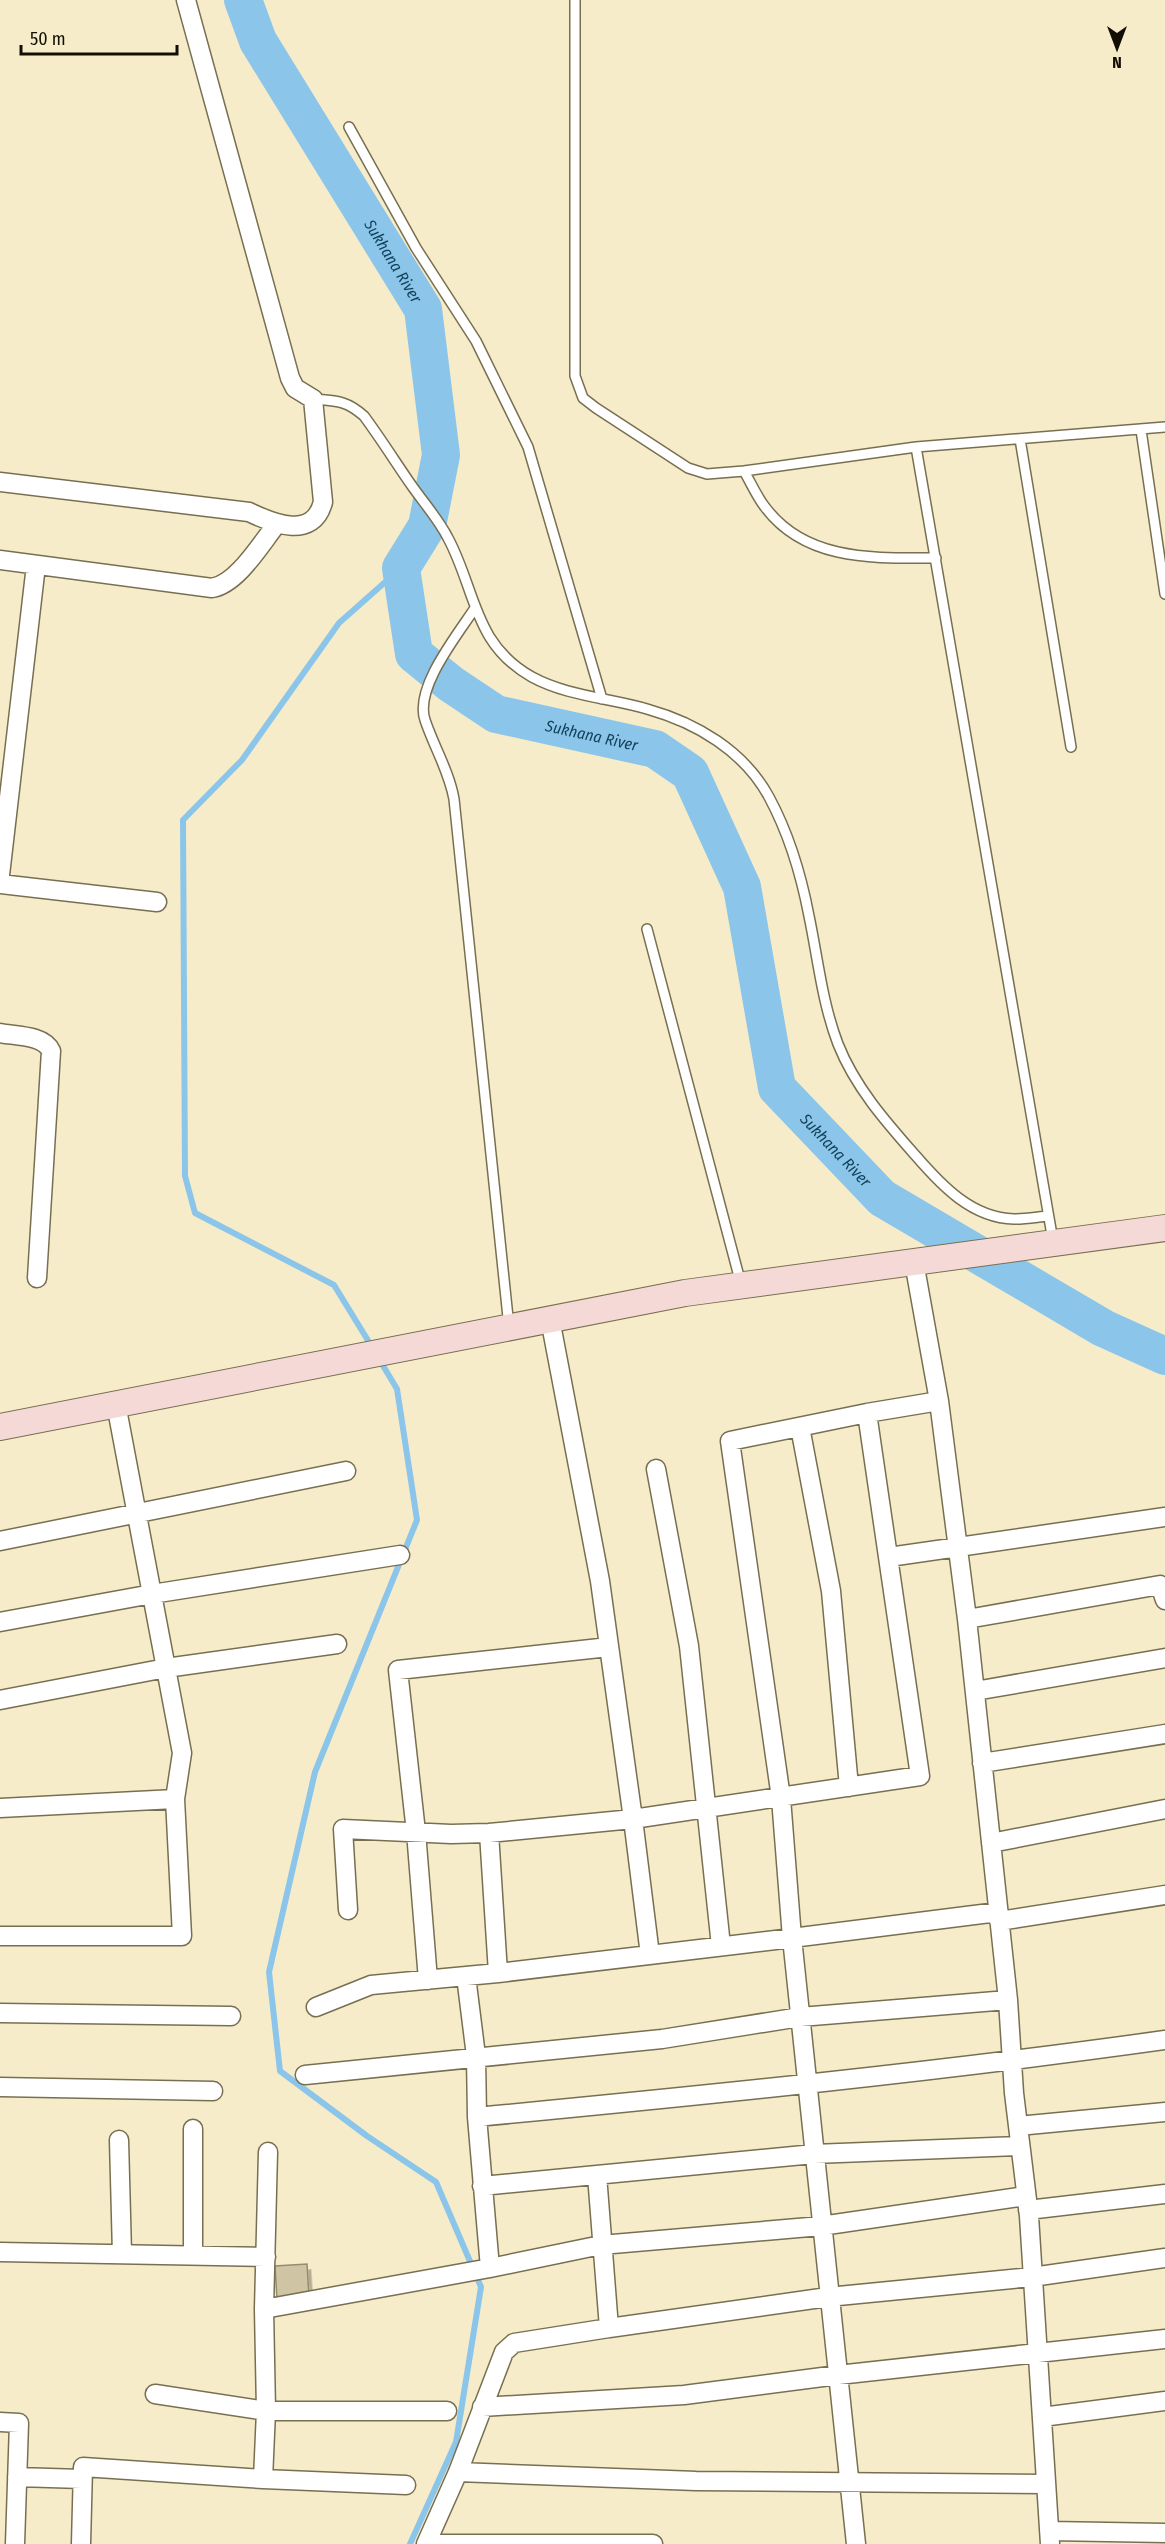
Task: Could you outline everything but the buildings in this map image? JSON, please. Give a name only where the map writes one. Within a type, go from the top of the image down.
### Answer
[{"type":"street","points":[[0,482],[249,512],[276,525],[308,524],[318,516],[321,510],[323,502],[313,399],[295,388],[290,378],[186,0]]},
{"type":"street","points":[[0,560],[212,588],[231,580],[276,525]]},
{"type":"street","points":[[0,875],[36,565]]},
{"type":"street","points":[[0,884],[157,902]]},
{"type":"street","points":[[0,1033],[40,1040],[48,1044],[51,1051],[37,1278]]},
{"type":"street","points":[[0,1427],[685,1293],[1165,1228]]},
{"type":"street","points":[[914,1262],[939,1401],[967,1619],[1008,2000],[1011,2061],[1027,2203],[1049,2537],[1165,2533]]},
{"type":"street","points":[[550,1319],[600,1581],[650,1954]]},
{"type":"street","points":[[856,2544],[828,2297],[792,1938],[781,1798],[730,1442],[867,1413],[939,1401]]},
{"type":"street","points":[[0,1936],[182,1936],[175,1799],[182,1753],[116,1404]]},
{"type":"street","points":[[348,1910],[343,1829],[489,1833],[633,1819],[920,1776],[867,1413]]},
{"type":"street","points":[[800,1427],[831,1591],[849,1787]]},
{"type":"street","points":[[656,1470],[683,1604],[722,1946]]},
{"type":"street","points":[[0,1541],[346,1471]]},
{"type":"street","points":[[889,1557],[1165,1517]]},
{"type":"street","points":[[0,1622],[152,1594],[400,1555]]},
{"type":"street","points":[[967,1619],[1160,1585],[1165,1599]]},
{"type":"street","points":[[0,1700],[166,1668],[338,1644]]},
{"type":"street","points":[[428,1980],[416,1832],[398,1670],[609,1647]]},
{"type":"street","points":[[975,1691],[1165,1658]]},
{"type":"street","points":[[982,1763],[1165,1734]]},
{"type":"street","points":[[0,1808],[175,1799]]},
{"type":"street","points":[[991,1843],[1165,1809]]},
{"type":"street","points":[[489,1833],[498,1973]]},
{"type":"street","points":[[316,2007],[371,1985],[998,1917],[1165,1895]]},
{"type":"street","points":[[466,1976],[477,2056],[477,2117],[490,2268]]},
{"type":"street","points":[[305,2074],[662,2038],[800,2017],[1008,2000]]},
{"type":"street","points":[[0,2013],[231,2016]]},
{"type":"street","points":[[477,2117],[807,2085],[1165,2040]]},
{"type":"street","points":[[0,2087],[213,2091]]},
{"type":"street","points":[[1018,2126],[1165,2112]]},
{"type":"street","points":[[193,2130],[193,2255]]},
{"type":"street","points":[[119,2140],[122,2254]]},
{"type":"street","points":[[482,2186],[814,2154],[1020,2146]]},
{"type":"street","points":[[263,2479],[266,2410],[264,2309],[268,2152]]},
{"type":"street","points":[[597,2175],[609,2328]]},
{"type":"street","points":[[264,2309],[490,2268],[601,2245],[821,2226],[1027,2203],[1165,2193]]},
{"type":"street","points":[[0,2252],[266,2257]]},
{"type":"street","points":[[653,2544],[426,2544],[458,2472],[504,2352],[514,2343],[828,2297],[1032,2277],[1165,2258]]},
{"type":"street","points":[[482,2408],[684,2395],[838,2375],[1165,2339]]},
{"type":"street","points":[[155,2394],[266,2410],[447,2411]]},
{"type":"street","points":[[1042,2418],[1165,2401]]},
{"type":"street","points":[[0,2422],[19,2423],[15,2544]]},
{"type":"street","points":[[81,2544],[83,2467],[263,2479],[406,2485]]},
{"type":"street","points":[[458,2472],[696,2481],[1046,2484]]},
{"type":"street","points":[[17,2477],[82,2479]]},
{"type":"lane","points":[[575,0],[575,376],[583,398],[596,408],[688,468],[707,474],[916,447],[1165,427]]},
{"type":"lane","points":[[349,127],[416,248],[476,341],[528,447],[602,699]]},
{"type":"lane","points":[[313,399],[344,402],[352,405],[364,416],[447,535],[480,622],[492,642],[510,660],[530,676],[554,687],[649,709],[695,728],[730,748],[749,767],[767,794],[793,852],[809,915],[824,999],[838,1045],[854,1076],[884,1120],[943,1186],[971,1206],[999,1217],[1014,1219],[1048,1216]]},
{"type":"lane","points":[[1141,430],[1165,594]]},
{"type":"lane","points":[[1020,439],[1071,747]]},
{"type":"lane","points":[[916,447],[1053,1243]]},
{"type":"lane","points":[[744,471],[765,507],[784,527],[807,543],[838,553],[867,558],[936,558]]},
{"type":"lane","points":[[475,608],[445,655],[427,688],[423,703],[424,718],[450,778],[454,799],[510,1327]]},
{"type":"lane","points":[[647,929],[742,1285]]},
{"type":"waterway","name":"Sukhana River","points":[[243,0],[258,41],[423,309],[441,455],[427,526],[401,568],[414,654],[451,684],[496,714],[655,749],[690,773],[742,887],[777,1088],[882,1198],[1103,1328],[1165,1356]]},
{"type":"waterway","points":[[372,1347],[334,1285],[195,1213],[185,1176],[183,820],[242,760],[339,623],[401,568]]},
{"type":"waterway","points":[[379,1359],[397,1389],[417,1520],[315,1772],[269,1972],[280,2071],[367,2136],[436,2182],[481,2287],[456,2442],[410,2544]]}]
